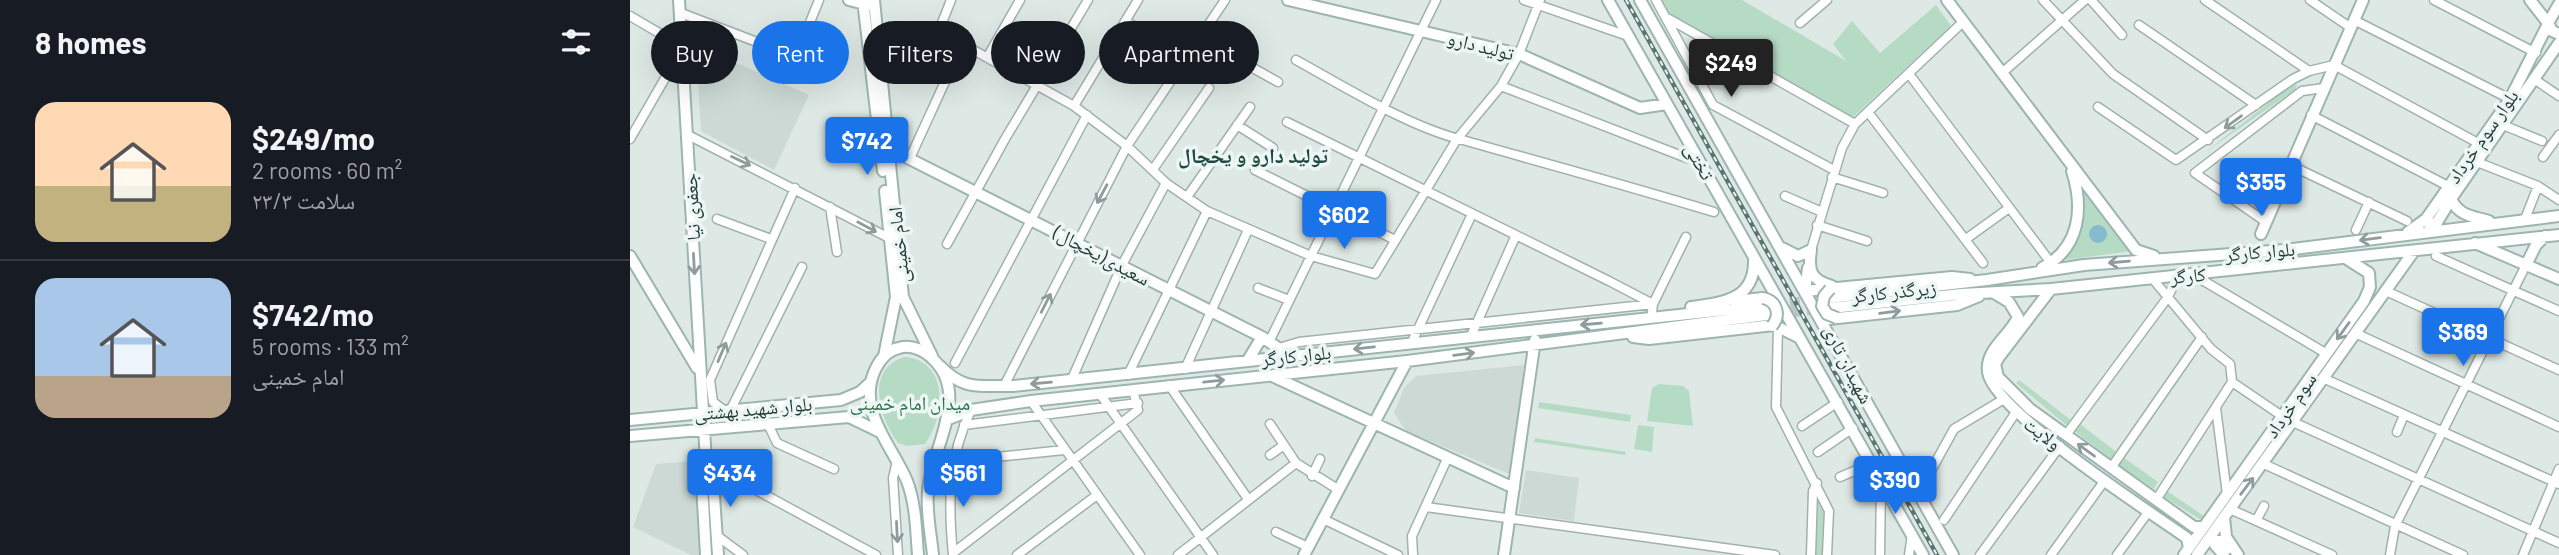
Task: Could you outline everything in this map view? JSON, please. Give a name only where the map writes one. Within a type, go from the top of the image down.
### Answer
[{"type":"street","name":"جعفری نیا","points":[[680,0],[681,21]]},
{"type":"street","points":[[681,13],[796,57],[819,0]]},
{"type":"street","points":[[849,0],[869,2]]},
{"type":"street","points":[[943,21],[951,0]]},
{"type":"street","points":[[988,56],[1020,0]]},
{"type":"street","points":[[947,244],[1088,0]]},
{"type":"street","points":[[1125,21],[1138,0]]},
{"type":"street","points":[[1211,21],[1225,0]]},
{"type":"street","name":"تولید دارو","points":[[1288,0],[1519,54],[1640,108],[1667,104]]},
{"type":"street","points":[[1248,360],[1266,339],[1289,300],[1436,0]]},
{"type":"street","points":[[1524,0],[1539,2],[1628,36]]},
{"type":"street","name":"تختی","points":[[1608,0],[1923,555]]},
{"type":"street","points":[[1640,0],[1823,320]]},
{"type":"street","points":[[1656,0],[1713,105],[1833,174],[1883,193]]},
{"type":"street","points":[[1800,23],[1827,0]]},
{"type":"street","points":[[2043,0],[2113,74],[2208,140]]},
{"type":"street","points":[[2002,74],[2085,0]]},
{"type":"street","points":[[2091,0],[2122,35]]},
{"type":"street","points":[[2205,0],[2309,71]]},
{"type":"street","points":[[2310,0],[2353,24],[2510,99]]},
{"type":"street","points":[[2238,253],[2255,243],[2261,234],[2363,0]]},
{"type":"street","points":[[2436,0],[2536,53]]},
{"type":"street","points":[[2535,1],[2552,31],[2559,34]]},
{"type":"street","name":"امام خمینی","points":[[869,2],[888,148],[896,297],[884,356]]},
{"type":"street","name":"امام خمینی","points":[[869,2],[893,238],[907,311],[937,362]]},
{"type":"street","points":[[977,52],[1074,106],[1154,168],[1166,183],[1207,211],[1311,256],[1375,274],[1457,139],[1501,86],[1519,54],[1539,2]]},
{"type":"street","points":[[1954,3],[2002,74],[2137,250],[2146,255],[2170,258]]},
{"type":"street","name":"بلوار سوم خرداد","points":[[2400,235],[2413,230],[2426,219],[2510,99],[2559,4]]},
{"type":"street","points":[[630,16],[651,28]]},
{"type":"street","points":[[1667,18],[1855,124]]},
{"type":"street","points":[[1805,291],[1817,225],[1842,148],[1855,124],[1964,21]]},
{"type":"street","points":[[2139,25],[2256,105]]},
{"type":"street","name":"بلوار سوم خرداد","points":[[2426,219],[2433,225],[2439,222],[2451,199],[2559,43]]},
{"type":"street","points":[[1296,60],[1384,107],[1457,139],[1559,165],[1714,212]]},
{"type":"street","points":[[1074,106],[1099,64]]},
{"type":"street","points":[[2098,107],[2176,160],[2200,146],[2293,79],[2309,71],[2334,65],[2478,143]]},
{"type":"street","points":[[1259,71],[1278,82]]},
{"type":"street","points":[[1909,74],[2051,263]]},
{"type":"street","points":[[2293,79],[2303,81],[2302,91]]},
{"type":"street","points":[[2534,79],[2559,96]]},
{"type":"street","points":[[630,139],[662,84]]},
{"type":"street","name":"جعفری نیا","points":[[685,84],[703,377],[701,414],[709,464]]},
{"type":"street","points":[[890,173],[910,158],[943,84]]},
{"type":"street","points":[[1016,403],[1004,400],[1000,394],[1009,386],[1076,242],[1127,146],[1168,84]]},
{"type":"street","points":[[1501,86],[1687,158]]},
{"type":"street","points":[[1154,168],[1209,88]]},
{"type":"street","points":[[2266,222],[2194,173],[2302,91],[2324,88]]},
{"type":"street","points":[[1187,197],[1250,107]]},
{"type":"street","points":[[1868,113],[1983,263]]},
{"type":"street","points":[[2311,115],[2448,186]]},
{"type":"street","points":[[955,363],[1087,116]]},
{"type":"street","points":[[1287,122],[1516,235],[1656,316],[1735,299],[1747,288],[1755,270],[1754,260]]},
{"type":"street","points":[[1237,125],[1273,148]]},
{"type":"street","points":[[2503,125],[2542,141]]},
{"type":"street","points":[[688,135],[893,238]]},
{"type":"street","points":[[2543,157],[2559,135]]},
{"type":"street","points":[[2200,146],[2200,156],[2211,159]]},
{"type":"street","name":"سعیدی(یخچال)","points":[[888,148],[1031,217],[1266,339],[1290,356]]},
{"type":"street","points":[[2477,162],[2538,186],[2559,200]]},
{"type":"street","points":[[2290,164],[2407,221]]},
{"type":"street","points":[[2032,274],[2066,251],[2077,227],[2078,189],[2070,165]]},
{"type":"street","points":[[1255,170],[1395,240]]},
{"type":"street","points":[[1070,381],[1122,265],[1166,183]]},
{"type":"street","points":[[2525,219],[2538,186]]},
{"type":"street","points":[[703,377],[795,188]]},
{"type":"street","points":[[1785,196],[1822,212]]},
{"type":"street","points":[[2451,199],[2457,210],[2465,215],[2493,222]]},
{"type":"street","points":[[2356,230],[2369,202]]},
{"type":"street","points":[[830,207],[836,251]]},
{"type":"street","points":[[1966,239],[2009,208]]},
{"type":"street","points":[[1128,375],[1207,211]]},
{"type":"street","points":[[1412,342],[1472,214]]},
{"type":"street","name":"بلوار کارگر","points":[[1961,289],[1987,281],[2084,265],[2285,250],[2493,222],[2559,216]]},
{"type":"street","points":[[717,219],[771,239]]},
{"type":"street","points":[[1817,225],[1867,241]]},
{"type":"street","points":[[1185,369],[1248,230]]},
{"type":"street","points":[[2261,234],[2268,246],[2285,250]]},
{"type":"street","points":[[1471,336],[1516,235]]},
{"type":"street","points":[[2414,251],[2474,242],[2559,235]]},
{"type":"street","points":[[2390,555],[2395,526],[2513,290],[2545,236]]},
{"type":"street","points":[[1656,316],[1686,237]]},
{"type":"street","points":[[1775,239],[1791,254],[1798,256],[1811,250]]},
{"type":"street","points":[[2474,242],[2559,279]]},
{"type":"street","name":"کارگر","points":[[1961,289],[1990,292],[2051,289],[2414,251]]},
{"type":"street","name":"سوم خرداد","points":[[2189,549],[2207,542],[2414,251]]},
{"type":"street","points":[[630,256],[703,377],[713,402],[727,411],[802,267]]},
{"type":"street","points":[[2436,256],[2559,311]]},
{"type":"street","points":[[2347,259],[2367,269],[2371,279],[2383,279],[2387,290],[2559,370]]},
{"type":"street","points":[[2527,263],[2559,272]]},
{"type":"street","points":[[2084,265],[2077,271],[2081,280],[2149,278],[2230,364],[2232,382],[2156,500]]},
{"type":"street","points":[[1808,268],[1817,281],[1845,288],[1952,277],[1987,281]]},
{"type":"street","points":[[2192,274],[2327,354]]},
{"type":"street","points":[[2066,435],[2168,297],[2178,275]]},
{"type":"street","name":"سوم خرداد","points":[[2189,549],[2192,535],[2227,494],[2364,301],[2371,279]]},
{"type":"street","points":[[1258,288],[1289,300]]},
{"type":"street","points":[[1805,291],[1830,298],[1845,288]]},
{"type":"street","name":"زیرگذر کارگر","points":[[1830,298],[1961,289]]},
{"type":"street","points":[[1993,358],[2034,314],[2051,289]]},
{"type":"street","points":[[1990,292],[2003,297],[2017,313],[2017,320],[1993,358],[1994,379]]},
{"type":"street","name":"شهیدان تاری","points":[[1953,555],[1823,320],[1956,304],[1990,292]]},
{"type":"street","points":[[1830,298],[1824,296],[1822,306],[1827,314],[1837,318]]},
{"type":"street","points":[[1725,303],[1772,314],[1803,342]]},
{"type":"street","points":[[2017,313],[2027,309],[2034,314]]},
{"type":"street","points":[[894,312],[907,311]]},
{"type":"street","points":[[1279,348],[1299,342],[1476,323],[1772,314]]},
{"type":"street","points":[[1617,336],[1648,339],[1772,314]]},
{"type":"street","points":[[1772,314],[1776,407],[1829,511],[1827,555]]},
{"type":"street","name":"بلوار کارگر","points":[[937,362],[952,379],[968,386],[1009,386],[1641,320],[1656,316]]},
{"type":"street","name":"بلوار کارگر","points":[[946,421],[971,410],[1031,401],[1617,336],[1656,316]]},
{"type":"street","points":[[1837,346],[1839,328],[1855,316]]},
{"type":"street","points":[[1504,555],[1535,345],[1534,330]]},
{"type":"street","points":[[2355,333],[2559,427]]},
{"type":"street","points":[[2111,468],[2202,337]]},
{"type":"street","points":[[918,555],[914,503],[871,409],[871,382],[884,356],[906,347],[920,349],[937,362],[949,389],[946,421],[934,455],[928,489],[933,555]]},
{"type":"street","points":[[1276,532],[1306,551],[1407,361]]},
{"type":"street","points":[[1270,374],[1514,488]]},
{"type":"street","points":[[2323,378],[2556,483]]},
{"type":"street","name":"ولایت","points":[[1994,379],[2004,400],[2016,412],[2149,511],[2189,549]]},
{"type":"street","name":"ولایت","points":[[1994,379],[2111,468],[2199,527]]},
{"type":"street","name":"بلوار شهید بهشتی","points":[[630,420],[845,399],[860,392],[871,382]]},
{"type":"street","points":[[2232,382],[2282,416]]},
{"type":"street","points":[[1169,385],[1248,499]]},
{"type":"street","points":[[953,554],[1122,425],[1138,410],[1133,390]]},
{"type":"street","points":[[1100,394],[1213,555]]},
{"type":"street","points":[[669,416],[687,410],[700,395]]},
{"type":"street","points":[[845,399],[853,407],[849,416],[880,432]]},
{"type":"street","points":[[1923,485],[1954,429],[2004,400]]},
{"type":"street","points":[[1031,401],[1140,555]]},
{"type":"street","points":[[1802,426],[1838,402]]},
{"type":"street","points":[[964,425],[1138,403]]},
{"type":"street","points":[[2216,408],[2227,494]]},
{"type":"street","points":[[953,554],[949,492],[953,462],[971,410]]},
{"type":"street","points":[[1944,520],[2016,412]]},
{"type":"street","points":[[2397,432],[2404,415]]},
{"type":"street","name":"بلوار شهید بهشتی","points":[[630,436],[849,416]]},
{"type":"street","points":[[767,422],[777,443],[834,469]]},
{"type":"street","points":[[2293,422],[2559,542]]},
{"type":"street","points":[[1270,424],[1296,463],[1312,476],[1339,490]]},
{"type":"street","points":[[1818,452],[1853,428]]},
{"type":"street","points":[[1270,455],[1284,445]]},
{"type":"street","points":[[1979,555],[2060,446]]},
{"type":"street","points":[[959,461],[1065,450]]},
{"type":"street","points":[[1413,555],[1412,536],[1447,458]]},
{"type":"street","points":[[1312,476],[1320,459]]},
{"type":"street","points":[[897,461],[893,478],[898,555]]},
{"type":"street","points":[[1178,555],[1296,463]]},
{"type":"street","points":[[1840,477],[1873,463]]},
{"type":"street","points":[[709,464],[718,555]]},
{"type":"street","points":[[706,555],[701,467],[709,464],[876,555]]},
{"type":"street","points":[[2264,464],[2463,555]]},
{"type":"street","points":[[2523,555],[2556,483],[2559,469]]},
{"type":"street","points":[[1880,555],[1881,477]]},
{"type":"street","points":[[2051,555],[2105,480]]},
{"type":"street","points":[[1811,555],[1813,492],[1817,483]]},
{"type":"street","points":[[1017,555],[1097,495]]},
{"type":"street","points":[[2256,521],[2264,506]]},
{"type":"street","points":[[1426,508],[1510,518],[1710,550],[1775,555]]},
{"type":"street","points":[[2118,555],[2149,511]]},
{"type":"street","points":[[2232,554],[2226,537],[2227,513],[2256,521],[2332,555]]},
{"type":"street","points":[[1323,519],[1398,555]]},
{"type":"street","points":[[1909,555],[1912,534]]},
{"type":"street","points":[[716,535],[743,555]]},
{"type":"shaded area","points":[[738,64],[752,70],[752,84],[784,84],[809,95],[774,170],[701,131],[698,84],[738,84]]},
{"type":"shaded area","points":[[1524,365],[1514,476],[1406,431],[1394,413],[1404,388],[1416,376]]},
{"type":"shaded area","points":[[696,461],[699,555],[691,555],[633,527],[656,464]]},
{"type":"shaded area","points":[[1526,470],[1579,478],[1574,521],[1519,513]]},
{"type":"green space","points":[[1658,0],[1742,0],[1846,61],[1833,44],[1852,21],[1880,53],[1936,5],[1951,26],[1852,118],[1665,12]]},
{"type":"green space","points":[[2293,84],[2297,85],[2296,89],[2204,153]]},
{"type":"green space","points":[[2084,187],[2132,251],[2065,260],[2063,257],[2074,245],[2081,227]]},
{"type":"green space","name":"میدان امام خمینی","points":[[904,357],[919,360],[936,378],[939,391],[937,419],[925,444],[907,446],[898,443],[881,409],[880,384],[884,373],[892,363]]},
{"type":"green space","points":[[2019,380],[2071,420],[2066,425],[2016,383]]},
{"type":"green space","points":[[1659,384],[1683,386],[1689,391],[1693,426],[1647,421],[1652,388]]},
{"type":"green space","points":[[1539,402],[1631,415],[1630,422],[1538,408]]},
{"type":"green space","points":[[2080,424],[2118,453],[2113,460],[2074,431]]},
{"type":"green space","points":[[1638,425],[1654,427],[1652,452],[1634,449]]},
{"type":"green space","points":[[1535,438],[1626,452],[1625,455],[1534,442]]},
{"type":"green space","points":[[2123,457],[2158,482],[2154,489],[2118,464]]},
{"type":"green space","points":[[2167,491],[2204,516],[2201,520],[2163,496]]},
{"type":"green space","points":[[1817,496],[1826,512],[1825,555],[1816,555]]},
{"type":"water","points":[[2098,225],[2104,228],[2107,234],[2104,240],[2098,243],[2092,240],[2089,234],[2092,228]]},
{"type":"tunnel","points":[[1775,305],[1828,298]]},
{"type":"tunnel","points":[[1777,314],[1820,309]]},
{"type":"railway","points":[[1626,0],[1937,555]]},
{"type":"district","name":"تولید دارو و یخچال","points":[[1253,154]]}]
